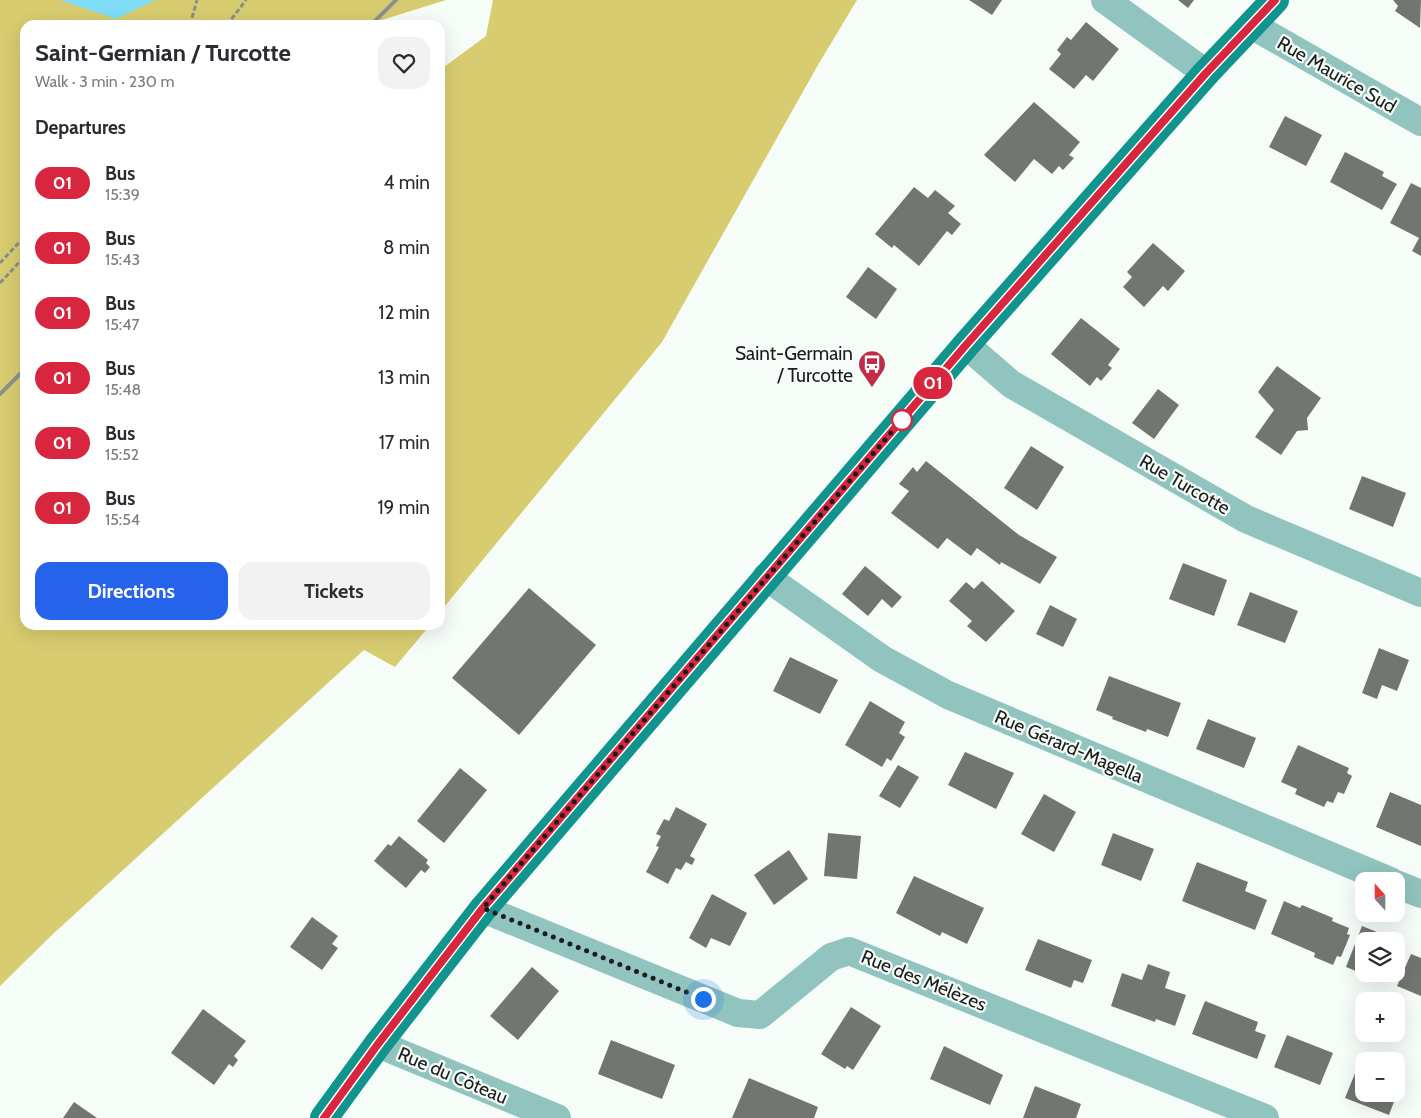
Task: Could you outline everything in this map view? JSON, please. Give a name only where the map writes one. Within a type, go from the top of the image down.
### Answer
[{"type":"main road","points":[[324,1118],[378,1044],[483,908],[966,345],[1206,73],[1253,26],[1275,0]]},
{"type":"street","points":[[1105,0],[1206,73]]},
{"type":"street","name":"Rue Maurice Sud","points":[[1253,26],[1421,122]]},
{"type":"street","name":"Rue Turcotte","points":[[966,345],[1011,384],[1246,519],[1421,592]]},
{"type":"street","name":"Rue Gérard-Magella","points":[[766,577],[882,659],[948,695],[1369,872]]},
{"type":"street","points":[[1405,888],[1421,894]]},
{"type":"street","name":"Rue des Mélèzes","points":[[483,908],[738,1013],[760,1015],[832,957],[850,951],[1265,1118]]},
{"type":"street","name":"Rue du Côteau","points":[[378,1044],[557,1118]]},
{"type":"path","points":[[191,20],[197,0]]},
{"type":"path","points":[[231,20],[246,0]]},
{"type":"path","points":[[0,264],[20,242]]},
{"type":"path","points":[[0,283],[20,261]]},
{"type":"shaded area","points":[[0,0],[446,0],[382,20],[20,20],[20,630],[426,630],[395,667],[364,650],[53,934],[0,986]]},
{"type":"shaded area","points":[[493,0],[857,0],[818,65],[662,342],[445,606],[445,66],[486,36]]},
{"type":"water","points":[[60,0],[155,0],[116,19]]},
{"type":"building","points":[[969,0],[1002,0],[992,15]]},
{"type":"building","points":[[1178,0],[1194,0],[1188,8]]},
{"type":"building","points":[[1393,0],[1421,0],[1420,28],[1395,11],[1398,6]]},
{"type":"building","points":[[1086,22],[1119,49],[1093,81],[1086,75],[1074,89],[1049,69],[1061,54],[1057,50],[1067,37],[1071,40]]},
{"type":"building","points":[[1034,102],[1080,142],[1069,155],[1074,158],[1063,170],[1059,166],[1052,174],[1034,159],[1015,182],[984,155]]},
{"type":"building","points":[[1285,116],[1322,135],[1306,166],[1269,147]]},
{"type":"building","points":[[1345,152],[1384,172],[1382,176],[1397,184],[1382,210],[1330,182]]},
{"type":"building","points":[[1411,183],[1421,188],[1421,256],[1412,251],[1419,238],[1390,223]]},
{"type":"building","points":[[914,187],[928,198],[935,190],[955,206],[948,213],[961,224],[952,235],[947,231],[919,266],[894,245],[892,248],[875,234]]},
{"type":"building","points":[[1153,243],[1185,271],[1168,291],[1163,286],[1144,307],[1123,287],[1132,277],[1127,272]]},
{"type":"building","points":[[868,267],[897,289],[876,319],[846,297]]},
{"type":"building","points":[[1081,318],[1120,349],[1108,365],[1112,368],[1101,381],[1097,377],[1090,386],[1051,354]]},
{"type":"building","points":[[1277,366],[1321,398],[1307,418],[1308,430],[1297,431],[1281,455],[1255,437],[1274,410],[1258,392]]},
{"type":"building","points":[[1158,389],[1179,405],[1154,439],[1132,423]]},
{"type":"building","points":[[1031,446],[1064,467],[1037,510],[1004,488]]},
{"type":"building","points":[[926,461],[1019,535],[1057,557],[1040,584],[1001,562],[1000,565],[977,548],[971,556],[947,538],[938,549],[891,513],[909,491],[899,484],[913,467],[917,472]]},
{"type":"building","points":[[1362,476],[1406,493],[1393,527],[1349,509]]},
{"type":"building","points":[[1183,563],[1227,580],[1214,616],[1169,599]]},
{"type":"building","points":[[865,566],[902,597],[892,608],[882,599],[868,616],[842,594]]},
{"type":"building","points":[[982,581],[1015,611],[986,642],[967,626],[972,621],[949,601],[966,582],[974,589]]},
{"type":"building","points":[[529,588],[596,645],[519,735],[452,678]]},
{"type":"building","points":[[1250,592],[1298,611],[1285,643],[1237,625]]},
{"type":"building","points":[[1050,605],[1077,619],[1063,647],[1036,634]]},
{"type":"building","points":[[1379,648],[1409,660],[1397,691],[1382,685],[1377,699],[1362,693]]},
{"type":"building","points":[[790,657],[838,680],[820,714],[773,691]]},
{"type":"building","points":[[1109,676],[1181,703],[1168,737],[1147,729],[1146,732],[1112,719],[1113,717],[1096,710]]},
{"type":"building","points":[[870,701],[905,722],[899,733],[905,737],[891,761],[887,758],[882,767],[845,745]]},
{"type":"building","points":[[1208,719],[1256,738],[1244,768],[1196,749]]},
{"type":"building","points":[[1298,745],[1349,768],[1347,773],[1352,776],[1344,794],[1338,792],[1333,803],[1327,801],[1324,807],[1295,794],[1297,789],[1281,782]]},
{"type":"building","points":[[965,752],[1014,773],[996,809],[948,785]]},
{"type":"building","points":[[898,765],[919,777],[900,808],[879,796]]},
{"type":"building","points":[[460,768],[487,790],[444,843],[417,821]]},
{"type":"building","points":[[1390,792],[1421,805],[1421,846],[1376,827]]},
{"type":"building","points":[[1044,794],[1076,812],[1054,852],[1021,834]]},
{"type":"building","points":[[676,807],[707,824],[690,856],[695,859],[692,865],[686,862],[681,870],[676,868],[668,884],[646,872],[659,847],[656,846],[661,836],[656,834],[664,819],[669,821]]},
{"type":"building","points":[[828,833],[861,836],[857,879],[824,876]]},
{"type":"building","points":[[1113,833],[1154,849],[1141,881],[1101,865]]},
{"type":"building","points":[[399,836],[428,860],[426,863],[430,867],[425,873],[421,870],[406,888],[374,861],[388,844],[391,846]]},
{"type":"building","points":[[789,850],[808,879],[774,905],[754,875]]},
{"type":"building","points":[[1197,862],[1248,882],[1245,891],[1267,900],[1255,930],[1182,901]]},
{"type":"building","points":[[914,876],[984,908],[967,944],[942,932],[940,936],[896,913]]},
{"type":"building","points":[[712,894],[747,913],[730,946],[711,938],[706,948],[689,938]]},
{"type":"building","points":[[1284,901],[1300,908],[1302,905],[1333,918],[1332,921],[1349,928],[1347,934],[1350,935],[1341,957],[1337,956],[1333,965],[1314,957],[1315,953],[1271,934]]},
{"type":"building","points":[[312,917],[338,936],[332,944],[338,948],[322,970],[290,947]]},
{"type":"building","points":[[1362,926],[1377,932],[1360,932]]},
{"type":"building","points":[[1038,939],[1092,960],[1083,983],[1074,980],[1071,988],[1025,970]]},
{"type":"building","points":[[1355,944],[1355,971],[1346,967]]},
{"type":"building","points":[[1411,954],[1421,958],[1421,996],[1397,986],[1399,982],[1405,982],[1405,968]]},
{"type":"building","points":[[1148,964],[1170,972],[1165,988],[1186,995],[1175,1026],[1156,1019],[1155,1022],[1111,1006],[1122,973],[1142,980]]},
{"type":"building","points":[[532,967],[559,991],[518,1040],[490,1016]]},
{"type":"building","points":[[1205,1001],[1258,1022],[1255,1031],[1266,1035],[1257,1059],[1192,1034]]},
{"type":"building","points":[[851,1007],[881,1026],[853,1070],[847,1066],[845,1069],[821,1054]]},
{"type":"building","points":[[203,1009],[246,1041],[234,1056],[238,1060],[233,1067],[229,1064],[214,1085],[171,1053]]},
{"type":"building","points":[[1287,1035],[1333,1053],[1320,1085],[1274,1067]]},
{"type":"building","points":[[611,1040],[675,1065],[662,1099],[598,1074]]},
{"type":"building","points":[[944,1046],[1003,1075],[990,1105],[930,1079]]},
{"type":"building","points":[[1355,1073],[1355,1102],[1345,1098]]},
{"type":"building","points":[[749,1078],[818,1107],[814,1118],[732,1118]]},
{"type":"building","points":[[1035,1086],[1081,1104],[1076,1118],[1023,1118]]},
{"type":"building","points":[[74,1102],[97,1118],[63,1118]]},
{"type":"building","points":[[1355,1102],[1394,1102],[1389,1115]]},
{"type":"railway","points":[[376,20],[396,0]]},
{"type":"railway","points":[[0,394],[20,374]]},
{"type":"bus line","name":"01","points":[[324,1118],[378,1044],[483,908],[966,345],[1206,73],[1253,26],[1275,0]]},
{"type":"place","name":"Saint-Germain / Turcotte","points":[[872,388]]},
{"type":"route","points":[[703,999],[483,908],[902,420]]}]
